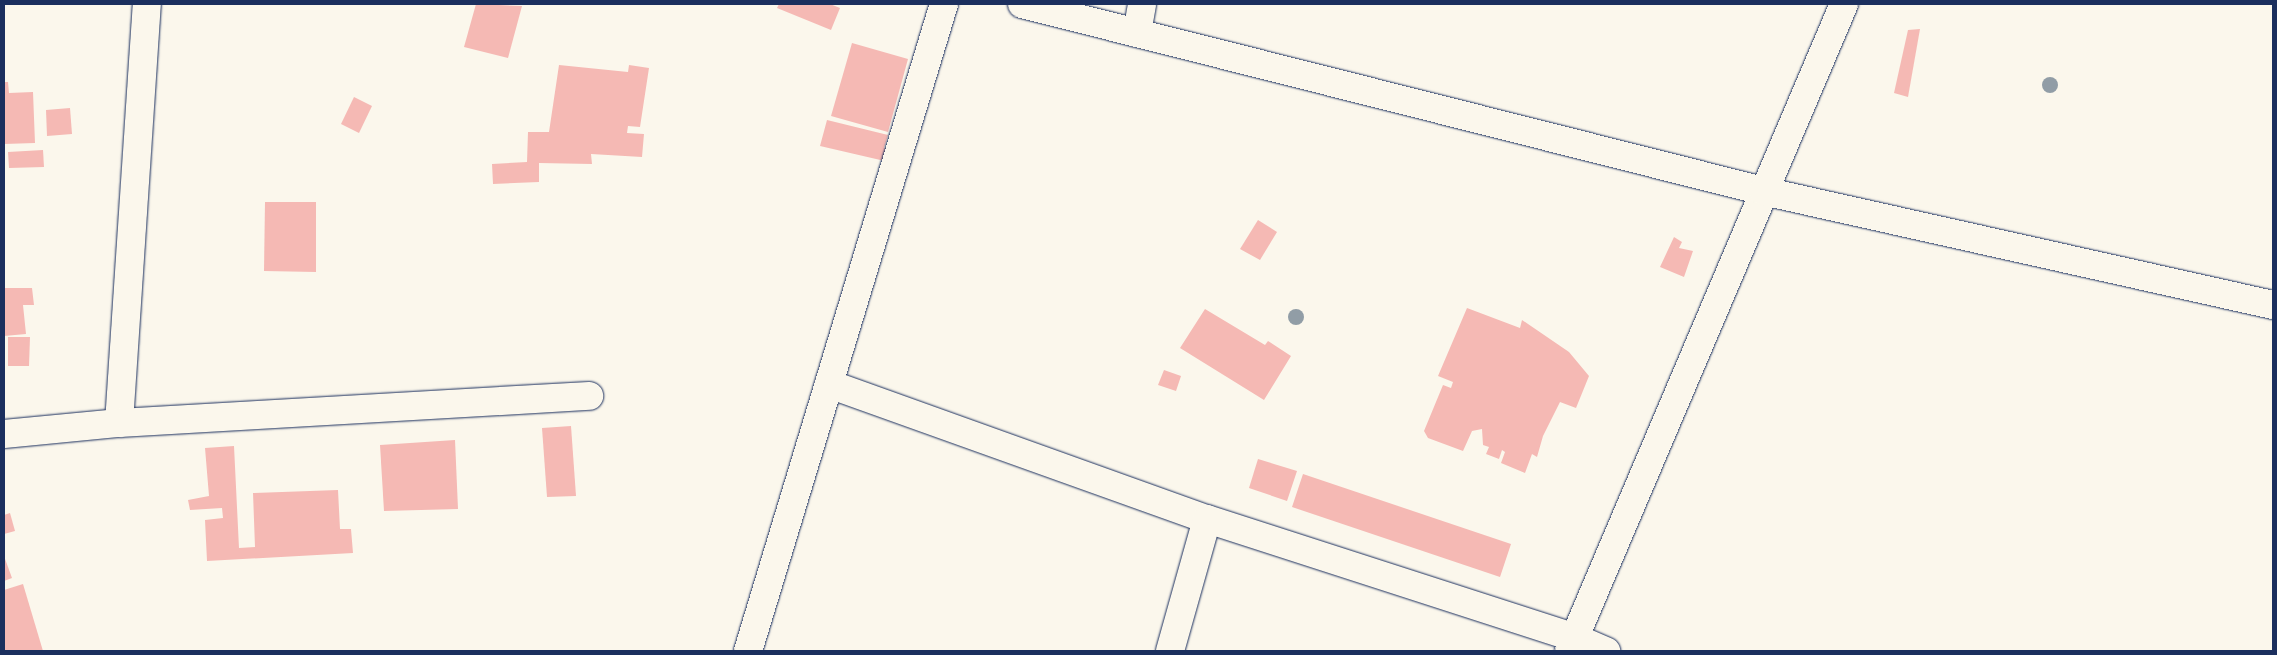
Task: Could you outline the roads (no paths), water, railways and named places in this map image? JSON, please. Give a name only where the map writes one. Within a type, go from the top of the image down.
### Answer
[{"type":"street","points":[[119,423],[147,4]]},
{"type":"street","points":[[748,651],[944,4]]},
{"type":"street","points":[[1022,4],[1763,191],[2273,305]]},
{"type":"street","points":[[1138,33],[1142,4]]},
{"type":"street","points":[[1572,644],[1844,4]]},
{"type":"street","points":[[829,384],[1207,519],[1572,644],[1606,651]]},
{"type":"street","points":[[4,434],[119,423],[589,396]]},
{"type":"street","points":[[1170,651],[1207,519]]}]
